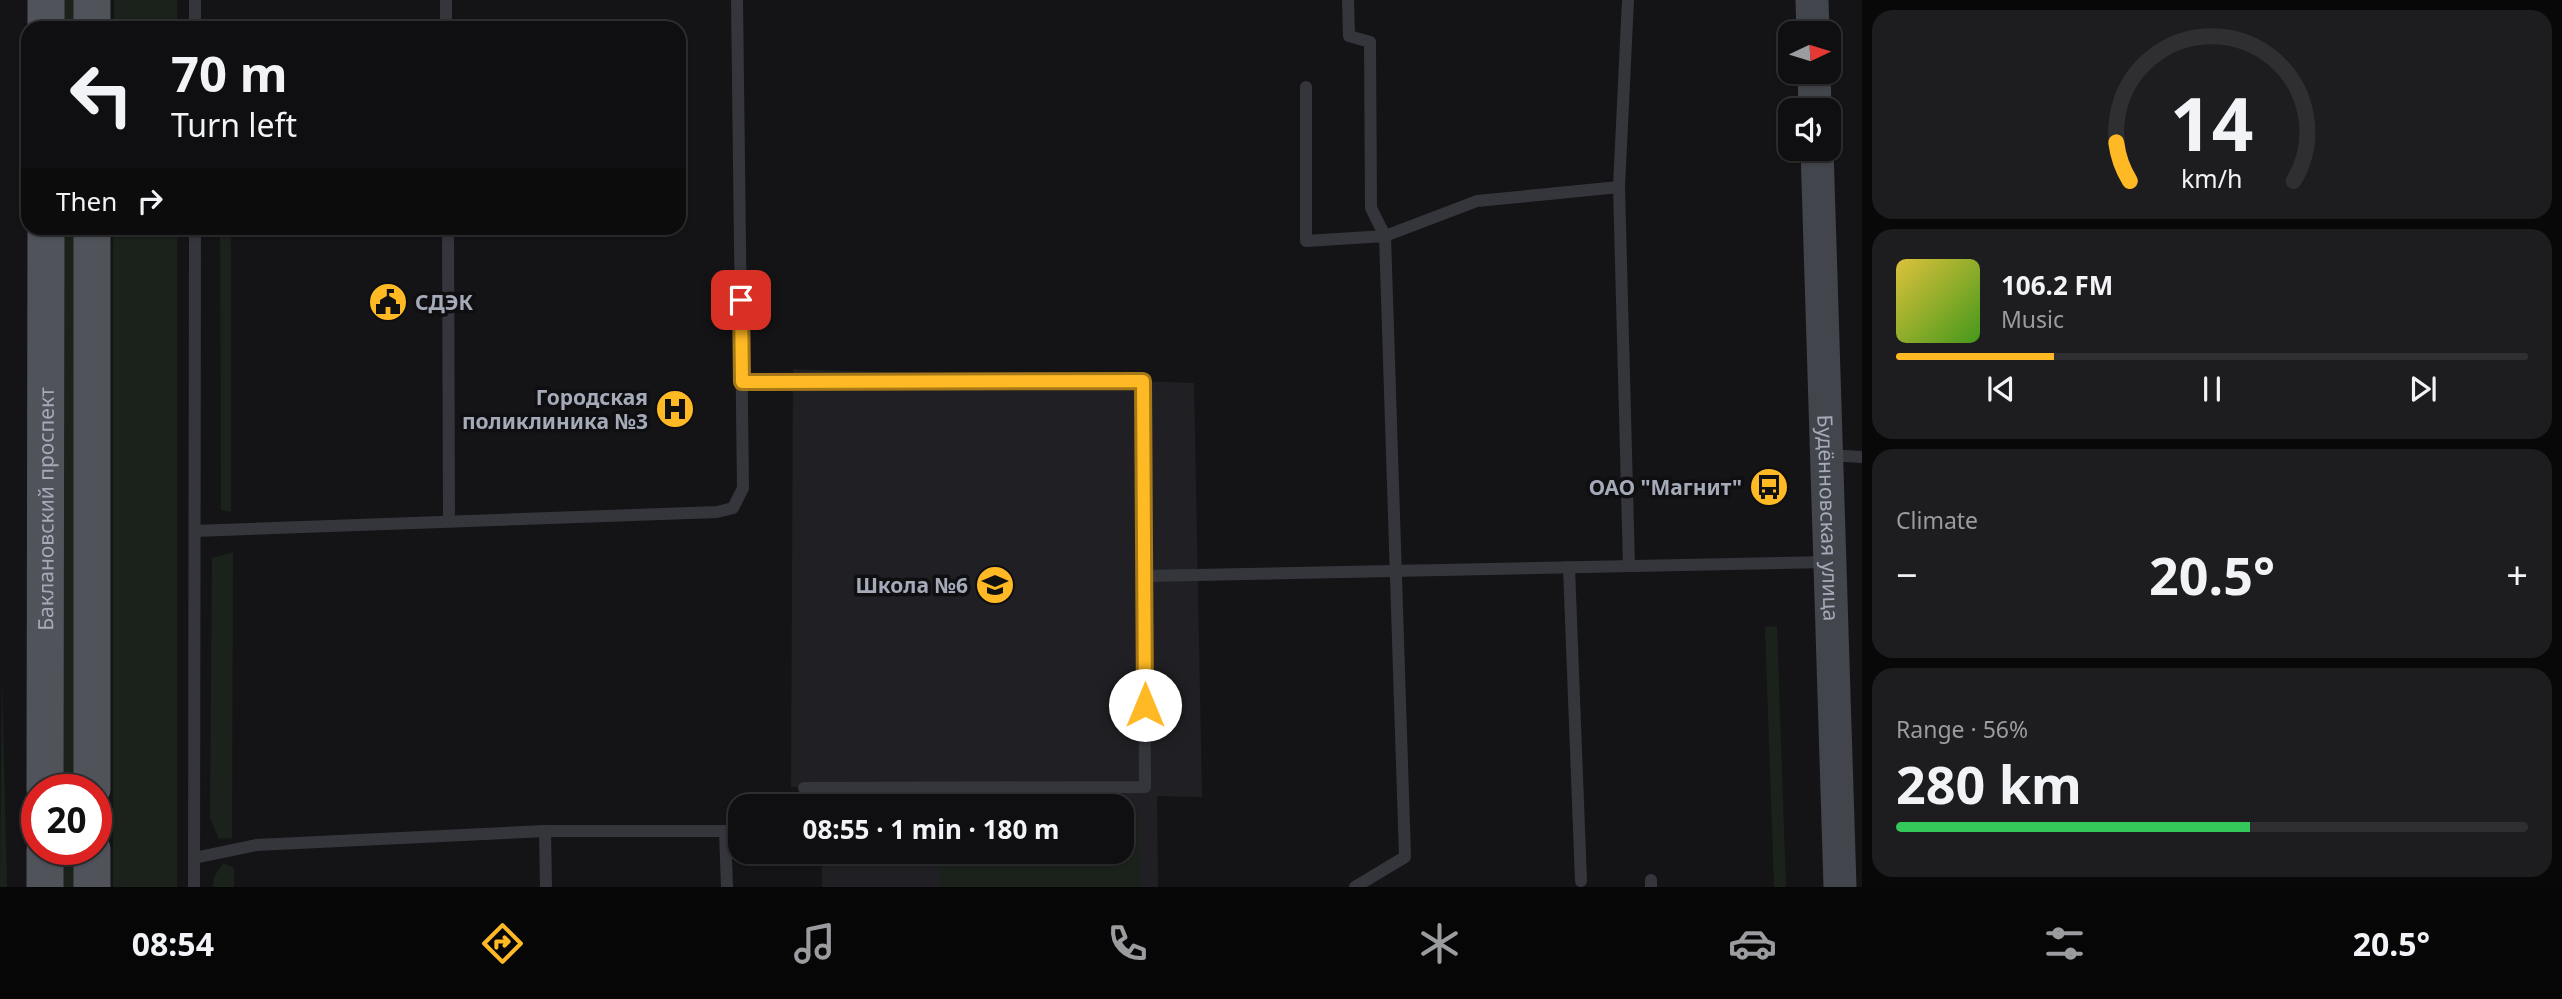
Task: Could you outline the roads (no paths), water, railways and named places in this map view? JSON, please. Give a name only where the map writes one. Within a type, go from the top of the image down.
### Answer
[{"type":"main road","points":[[46,0],[46,21]]},
{"type":"main road","points":[[92,0],[92,21]]},
{"type":"main road","points":[[1812,0],[1813,21]]},
{"type":"main road","name":"Будённовская улица","points":[[1817,161],[1840,887]]},
{"type":"main road","name":"Баклановский проспект","points":[[45,774],[46,235]]},
{"type":"main road","points":[[92,235],[92,774]]},
{"type":"main road","points":[[45,865],[45,887]]},
{"type":"main road","points":[[92,865],[92,887]]},
{"type":"lane","points":[[195,0],[195,21]]},
{"type":"lane","points":[[446,0],[446,21]]},
{"type":"lane","points":[[195,531],[717,512],[733,508],[743,488],[737,0]]},
{"type":"lane","points":[[1348,0],[1349,36],[1370,43],[1371,208],[1385,236],[1405,857],[1355,887]]},
{"type":"lane","points":[[1628,0],[1619,187],[1629,566]]},
{"type":"lane","points":[[1306,87],[1306,241],[1385,236],[1478,201],[1619,187]]},
{"type":"lane","points":[[194,887],[195,235]]},
{"type":"lane","points":[[448,235],[449,521]]},
{"type":"lane","points":[[742,382],[1143,381],[1145,787],[804,788]]},
{"type":"lane","points":[[1827,455],[1862,457]]},
{"type":"lane","points":[[1145,576],[1830,562]]},
{"type":"lane","points":[[1569,567],[1581,881]]},
{"type":"lane","points":[[194,858],[256,845],[545,831],[725,831],[727,887]]},
{"type":"lane","points":[[545,831],[547,887]]},
{"type":"place","name":"СДЭК","points":[[388,302]]},
{"type":"place","name":"Городская поликлиника №3","points":[[675,409]]},
{"type":"place","name":"ОАО \"Магнит\"","points":[[1769,487]]},
{"type":"place","name":"Школа №6","points":[[995,585]]}]
